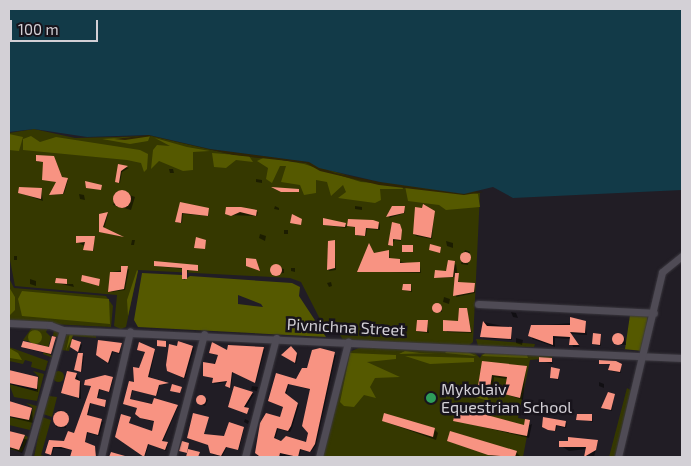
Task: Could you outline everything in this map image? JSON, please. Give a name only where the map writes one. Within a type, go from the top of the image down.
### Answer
[{"type":"street","points":[[618,457],[644,356],[662,272],[682,256]]},
{"type":"street","points":[[478,304],[654,313]]},
{"type":"street","name":"Pivnichna Street","points":[[9,323],[50,324],[63,330],[204,334],[504,353],[592,351],[682,358]]},
{"type":"street","points":[[27,457],[63,330]]},
{"type":"street","points":[[101,457],[130,331]]},
{"type":"street","points":[[172,457],[204,334]]},
{"type":"street","points":[[245,457],[276,338]]},
{"type":"street","points":[[319,457],[348,342]]},
{"type":"shaded area","points":[[34,129],[75,138],[152,136],[234,155],[306,163],[379,185],[480,193],[473,342],[468,346],[343,340],[336,328],[325,329],[301,282],[290,278],[138,270],[126,327],[121,329],[114,326],[117,295],[15,286],[9,255],[9,133]]},
{"type":"shaded area","points":[[9,134],[23,137],[19,151],[9,150]]},
{"type":"shaded area","points":[[31,136],[40,142],[56,137],[140,150],[148,154],[147,169],[144,172],[141,163],[127,160],[23,150],[23,139]]},
{"type":"shaded area","points":[[150,136],[148,141],[130,144],[102,139]]},
{"type":"shaded area","points":[[155,138],[210,151],[193,152],[193,170],[183,171],[159,161],[151,169],[153,150],[157,145],[170,146]]},
{"type":"shaded area","points":[[212,153],[249,156],[253,162],[236,160],[226,168],[214,167]]},
{"type":"shaded area","points":[[265,157],[304,164],[361,182],[402,185],[403,189],[380,189],[381,200],[375,203],[338,198],[346,192],[343,185],[331,196],[327,182],[316,180],[316,193],[304,195],[300,185],[281,182],[286,166],[280,166],[272,183],[266,179],[268,168],[257,161]]},
{"type":"shaded area","points":[[405,186],[478,194],[480,207],[446,210],[439,205],[408,201]]},
{"type":"shaded area","points":[[138,271],[128,316],[127,300]]},
{"type":"shaded area","points":[[142,273],[182,275],[184,280],[190,276],[292,283],[300,287],[299,296],[326,337],[138,327],[134,320]],"holes":[[[238,295],[261,304],[263,307],[238,304]]]},
{"type":"shaded area","points":[[9,278],[14,288],[106,296],[113,306],[111,327],[9,322]]},
{"type":"shaded area","points":[[9,287],[15,297],[15,310],[9,316]]},
{"type":"shaded area","points":[[22,291],[109,299],[110,324],[22,316],[18,299]]},
{"type":"shaded area","points":[[630,315],[648,315],[643,351],[613,348],[625,349]]},
{"type":"shaded area","points":[[33,326],[47,326],[60,331],[59,337],[53,336],[54,330],[48,328],[46,332],[51,337],[48,348],[55,350],[48,351],[53,358],[43,354],[45,346],[23,340]]},
{"type":"shaded area","points":[[35,330],[40,332],[42,337],[40,342],[35,344],[30,342],[28,337],[30,332]]},
{"type":"shaded area","points":[[96,332],[96,338],[73,336],[69,351],[61,350],[67,333]]},
{"type":"shaded area","points":[[70,333],[93,333],[93,336],[73,335],[66,351]]},
{"type":"shaded area","points":[[476,339],[535,344],[534,347],[478,346]]},
{"type":"shaded area","points":[[9,347],[48,361],[45,371],[31,367],[32,362],[25,360],[23,364],[9,361]]},
{"type":"shaded area","name":"Mykolaiv Equestrian School","points":[[398,347],[475,353],[480,358],[482,354],[553,353],[552,358],[530,360],[518,418],[530,420],[523,457],[321,457],[349,352],[359,348]]},
{"type":"shaded area","points":[[9,348],[18,353],[22,360],[10,358]]},
{"type":"shaded area","points":[[405,351],[420,353],[439,353],[399,354]]},
{"type":"shaded area","points":[[447,351],[468,352],[476,356],[445,353]]},
{"type":"shaded area","points":[[350,353],[396,355],[396,359],[367,362],[400,377],[375,378],[370,387],[376,398],[364,395],[354,407],[344,406],[340,402]]},
{"type":"shaded area","points":[[485,353],[527,355],[528,358],[482,356]]},
{"type":"shaded area","points":[[405,356],[474,358],[474,362],[430,364]]},
{"type":"shaded area","points":[[58,370],[64,376],[58,382],[52,376]]},
{"type":"shaded area","points":[[33,371],[44,374],[37,401],[14,397],[9,384],[36,391],[39,377]]},
{"type":"shaded area","points":[[627,388],[632,391],[615,457],[609,457]]},
{"type":"shaded area","points":[[467,392],[487,396],[489,401],[464,394]]},
{"type":"shaded area","points":[[49,396],[57,397],[52,417],[43,414]]},
{"type":"shaded area","points":[[26,403],[37,406],[30,430],[9,425],[10,417],[29,420],[33,408]]},
{"type":"shaded area","points":[[42,417],[51,420],[41,455],[47,457],[34,457]]},
{"type":"shaded area","points":[[25,435],[28,437],[22,452],[9,449],[22,447]]},
{"type":"sand","points":[[149,135],[210,149],[309,162],[335,173],[380,182],[483,192],[464,195],[379,185],[320,171],[306,163],[234,155],[152,136],[125,140],[114,139]]},
{"type":"water","points":[[9,9],[682,9],[682,190],[513,198],[493,187],[464,194],[380,182],[319,168],[309,162],[210,149],[149,135],[87,137],[34,129],[9,132]]},
{"type":"building","points":[[36,155],[54,156],[62,177],[68,178],[63,194],[49,195],[56,182],[42,180],[43,162],[36,161]]},
{"type":"building","points":[[118,164],[128,166],[121,171],[119,183],[115,182]]},
{"type":"building","points":[[85,181],[102,185],[101,190],[86,188]]},
{"type":"building","points":[[19,187],[42,188],[41,199],[18,193]]},
{"type":"building","points":[[271,187],[299,189],[299,192],[281,192]]},
{"type":"building","points":[[118,190],[126,190],[131,195],[129,206],[118,208],[113,203],[113,195]]},
{"type":"building","points":[[180,202],[209,208],[208,216],[182,213],[181,223],[175,222]]},
{"type":"building","points":[[423,204],[435,211],[431,238],[413,234],[415,207],[422,208]]},
{"type":"building","points":[[392,206],[405,206],[404,213],[386,217]]},
{"type":"building","points":[[226,207],[257,210],[256,216],[240,212],[231,216],[225,214]]},
{"type":"building","points":[[108,212],[103,227],[124,237],[99,232],[99,214]]},
{"type":"building","points":[[292,214],[302,219],[301,225],[290,223]]},
{"type":"building","points":[[323,218],[346,223],[345,227],[323,225]]},
{"type":"building","points":[[348,219],[379,222],[378,229],[366,228],[365,236],[355,235],[355,227],[347,226]]},
{"type":"building","points":[[392,222],[400,224],[402,230],[401,240],[393,239],[393,246],[388,245]]},
{"type":"building","points":[[76,236],[95,236],[93,251],[83,250],[85,242],[76,243]]},
{"type":"building","points":[[196,237],[206,240],[205,249],[194,248]]},
{"type":"building","points":[[335,240],[335,268],[327,270],[328,241]]},
{"type":"building","points":[[369,243],[374,253],[389,250],[389,258],[400,259],[400,263],[420,262],[420,272],[357,272]]},
{"type":"building","points":[[430,244],[441,247],[440,253],[429,250]]},
{"type":"building","points":[[402,245],[413,245],[413,252],[402,252]]},
{"type":"building","points":[[463,252],[467,252],[470,257],[469,261],[463,262],[460,259],[460,255]]},
{"type":"building","points":[[246,258],[256,259],[260,271],[246,266]]},
{"type":"building","points":[[448,260],[455,261],[453,277],[434,278],[435,270],[446,271]]},
{"type":"building","points":[[154,261],[198,265],[198,271],[187,270],[187,279],[182,279],[182,268],[154,266]]},
{"type":"building","points":[[276,264],[282,270],[276,276],[270,270]]},
{"type":"building","points":[[121,266],[128,266],[124,289],[108,292],[110,272],[121,272]]},
{"type":"building","points":[[455,273],[459,273],[458,282],[475,283],[474,292],[453,296]]},
{"type":"building","points":[[82,275],[100,279],[99,286],[81,281]]},
{"type":"building","points":[[56,278],[67,279],[67,284],[55,283]]},
{"type":"building","points":[[403,284],[411,284],[411,291],[402,290]]},
{"type":"building","points":[[435,303],[439,303],[442,308],[441,312],[435,313],[432,310],[432,306]]},
{"type":"building","points":[[459,308],[467,308],[471,332],[443,331],[443,320],[458,321]]},
{"type":"building","points":[[570,317],[586,321],[585,333],[570,332],[579,345],[569,345],[570,337],[553,336],[553,345],[528,336],[531,325],[570,325]]},
{"type":"building","points":[[417,320],[428,320],[427,332],[416,331]]},
{"type":"building","points":[[483,321],[487,326],[512,327],[511,339],[480,337]]},
{"type":"building","points":[[593,333],[601,334],[600,345],[592,344]]},
{"type":"building","points":[[616,333],[620,333],[624,339],[620,345],[616,345],[612,341],[612,337]]},
{"type":"building","points":[[52,336],[56,337],[51,354],[21,347],[23,341],[49,347]]},
{"type":"building","points":[[72,339],[81,342],[78,352],[70,347]]},
{"type":"building","points":[[98,340],[122,343],[119,353],[112,351],[108,363],[96,355]]},
{"type":"building","points":[[157,340],[166,341],[166,347],[157,346]]},
{"type":"building","points":[[178,341],[193,346],[184,378],[167,371],[166,365],[169,344],[177,346]]},
{"type":"building","points":[[139,342],[155,349],[148,377],[169,383],[159,385],[156,396],[132,390],[130,399],[152,404],[154,398],[178,405],[162,441],[168,442],[165,450],[148,444],[144,457],[115,437],[121,414],[131,417],[129,423],[152,431],[154,421],[140,418],[135,414],[137,408],[123,404],[129,381],[134,382],[133,367],[139,368],[145,352],[137,350]]},
{"type":"building","points":[[212,342],[227,350],[228,345],[264,347],[255,383],[232,372],[230,388],[225,386],[227,381],[212,383],[213,378],[203,376],[203,362],[215,364],[218,355],[209,353]]},
{"type":"building","points":[[291,346],[297,353],[295,363],[281,355]]},
{"type":"building","points":[[320,348],[335,352],[315,444],[310,452],[300,449],[298,457],[280,453],[279,457],[259,456],[255,453],[260,423],[266,413],[280,417],[283,407],[268,401],[276,373],[296,379],[302,368],[307,368],[312,350]],"holes":[[[288,384],[310,389],[302,426],[308,433],[306,442],[286,436],[281,441],[274,438],[277,428],[288,431],[298,403],[285,393]]]},
{"type":"building","points":[[78,353],[83,353],[81,372],[74,370]]},
{"type":"building","points":[[539,357],[552,358],[552,362],[539,362]]},
{"type":"building","points":[[599,360],[616,361],[622,364],[620,372],[608,370],[610,364],[599,364]]},
{"type":"building","points":[[482,361],[527,366],[520,398],[504,394],[507,377],[492,375],[490,388],[478,386]]},
{"type":"building","points":[[551,367],[560,369],[558,379],[550,378]]},
{"type":"building","points":[[9,370],[38,377],[37,389],[9,383]]},
{"type":"building","points":[[67,371],[77,373],[75,379],[80,381],[79,398],[61,393]]},
{"type":"building","points":[[105,375],[113,377],[109,392],[99,389],[97,398],[106,400],[105,407],[90,403],[87,415],[102,419],[98,435],[87,432],[85,442],[95,446],[96,457],[70,457],[72,450],[61,447],[53,447],[51,455],[45,453],[49,440],[64,441],[68,431],[74,433],[91,386],[84,385],[85,380]]},
{"type":"building","points":[[172,384],[182,387],[180,393],[170,391]]},
{"type":"building","points":[[234,386],[253,392],[244,407],[249,408],[247,414],[228,407]]},
{"type":"building","points":[[608,392],[615,394],[611,410],[601,408]]},
{"type":"building","points":[[199,395],[203,395],[206,400],[205,404],[199,405],[196,402],[196,398]]},
{"type":"building","points":[[9,401],[32,408],[29,420],[9,416]]},
{"type":"building","points":[[457,407],[524,425],[525,419],[530,420],[527,436],[453,421]]},
{"type":"building","points":[[61,411],[67,413],[69,419],[67,425],[61,427],[55,425],[53,419],[55,413]]},
{"type":"building","points":[[193,413],[209,417],[204,434],[224,436],[229,422],[244,427],[238,450],[226,447],[221,456],[210,453],[208,445],[187,438]]},
{"type":"building","points":[[384,413],[435,428],[433,437],[382,421]]},
{"type":"building","points":[[577,414],[592,414],[592,421],[576,420]]},
{"type":"building","points":[[543,417],[566,421],[565,427],[556,425],[555,431],[548,430],[542,427]]},
{"type":"building","points":[[9,431],[25,435],[19,450],[9,447]]},
{"type":"building","points":[[450,431],[517,451],[515,457],[488,455],[447,441]]},
{"type":"building","points":[[568,437],[598,440],[596,450],[584,457],[586,447],[559,447],[559,441],[568,441]]},
{"type":"building","points":[[182,441],[189,443],[187,453],[179,451]]},
{"type":"building","points":[[188,449],[200,452],[198,457],[186,457]]},
{"type":"building","points":[[111,452],[125,456],[125,457],[109,457]]},
{"type":"place","name":"Mykolaiv Equestrian School","points":[[431,398]]}]
